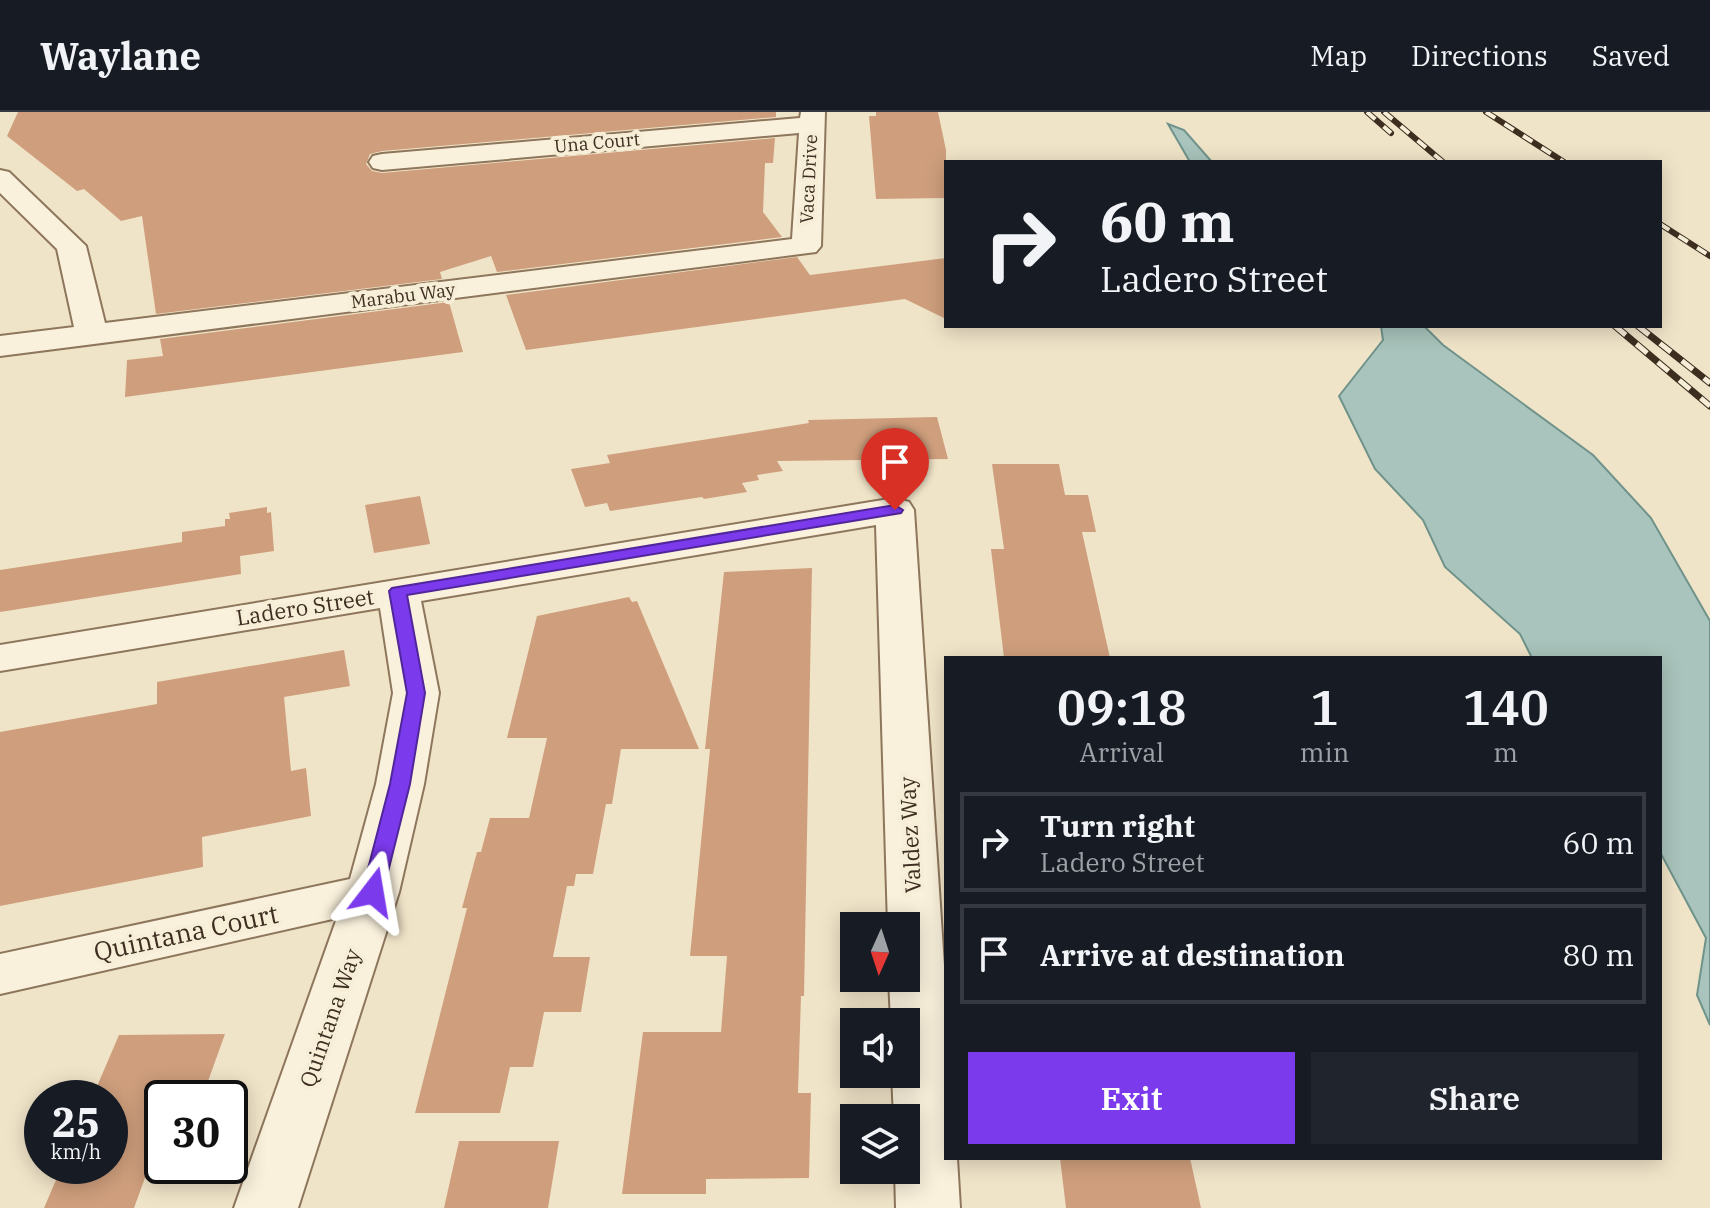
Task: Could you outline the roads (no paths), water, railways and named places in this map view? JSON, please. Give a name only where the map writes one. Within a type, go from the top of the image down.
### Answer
[{"type":"street","name":"Una Court","points":[[382,162],[812,118]]},
{"type":"street","name":"Vaca Drive","points":[[806,246],[812,118]]},
{"type":"street","points":[[0,178],[71,246],[92,334]]},
{"type":"street","name":"Marabu Way","points":[[0,346],[806,246]]},
{"type":"street","name":"Ladero Street","points":[[0,658],[895,510]]},
{"type":"street","name":"Valdez Way","points":[[895,510],[928,1208]]},
{"type":"street","name":"Quintana Way","points":[[266,1208],[373,892],[400,784],[416,693],[398,591]]},
{"type":"street","name":"Quintana Court","points":[[0,974],[373,892]]},
{"type":"water","points":[[1168,124],[1184,130],[1210,160],[1189,160]]},
{"type":"water","points":[[1381,328],[1426,328],[1443,345],[1593,455],[1651,518],[1710,621],[1710,1025],[1697,995],[1706,938],[1662,856],[1662,656],[1531,656],[1520,634],[1445,567],[1423,520],[1375,469],[1339,396],[1383,340]]},
{"type":"railway","points":[[1367,112],[1391,133]]},
{"type":"railway","points":[[1384,112],[1441,160]]},
{"type":"railway","points":[[1486,112],[1561,160]]},
{"type":"railway","points":[[1662,225],[1710,256]]},
{"type":"railway","points":[[1617,328],[1710,406]]},
{"type":"railway","points":[[1641,328],[1710,383]]}]
